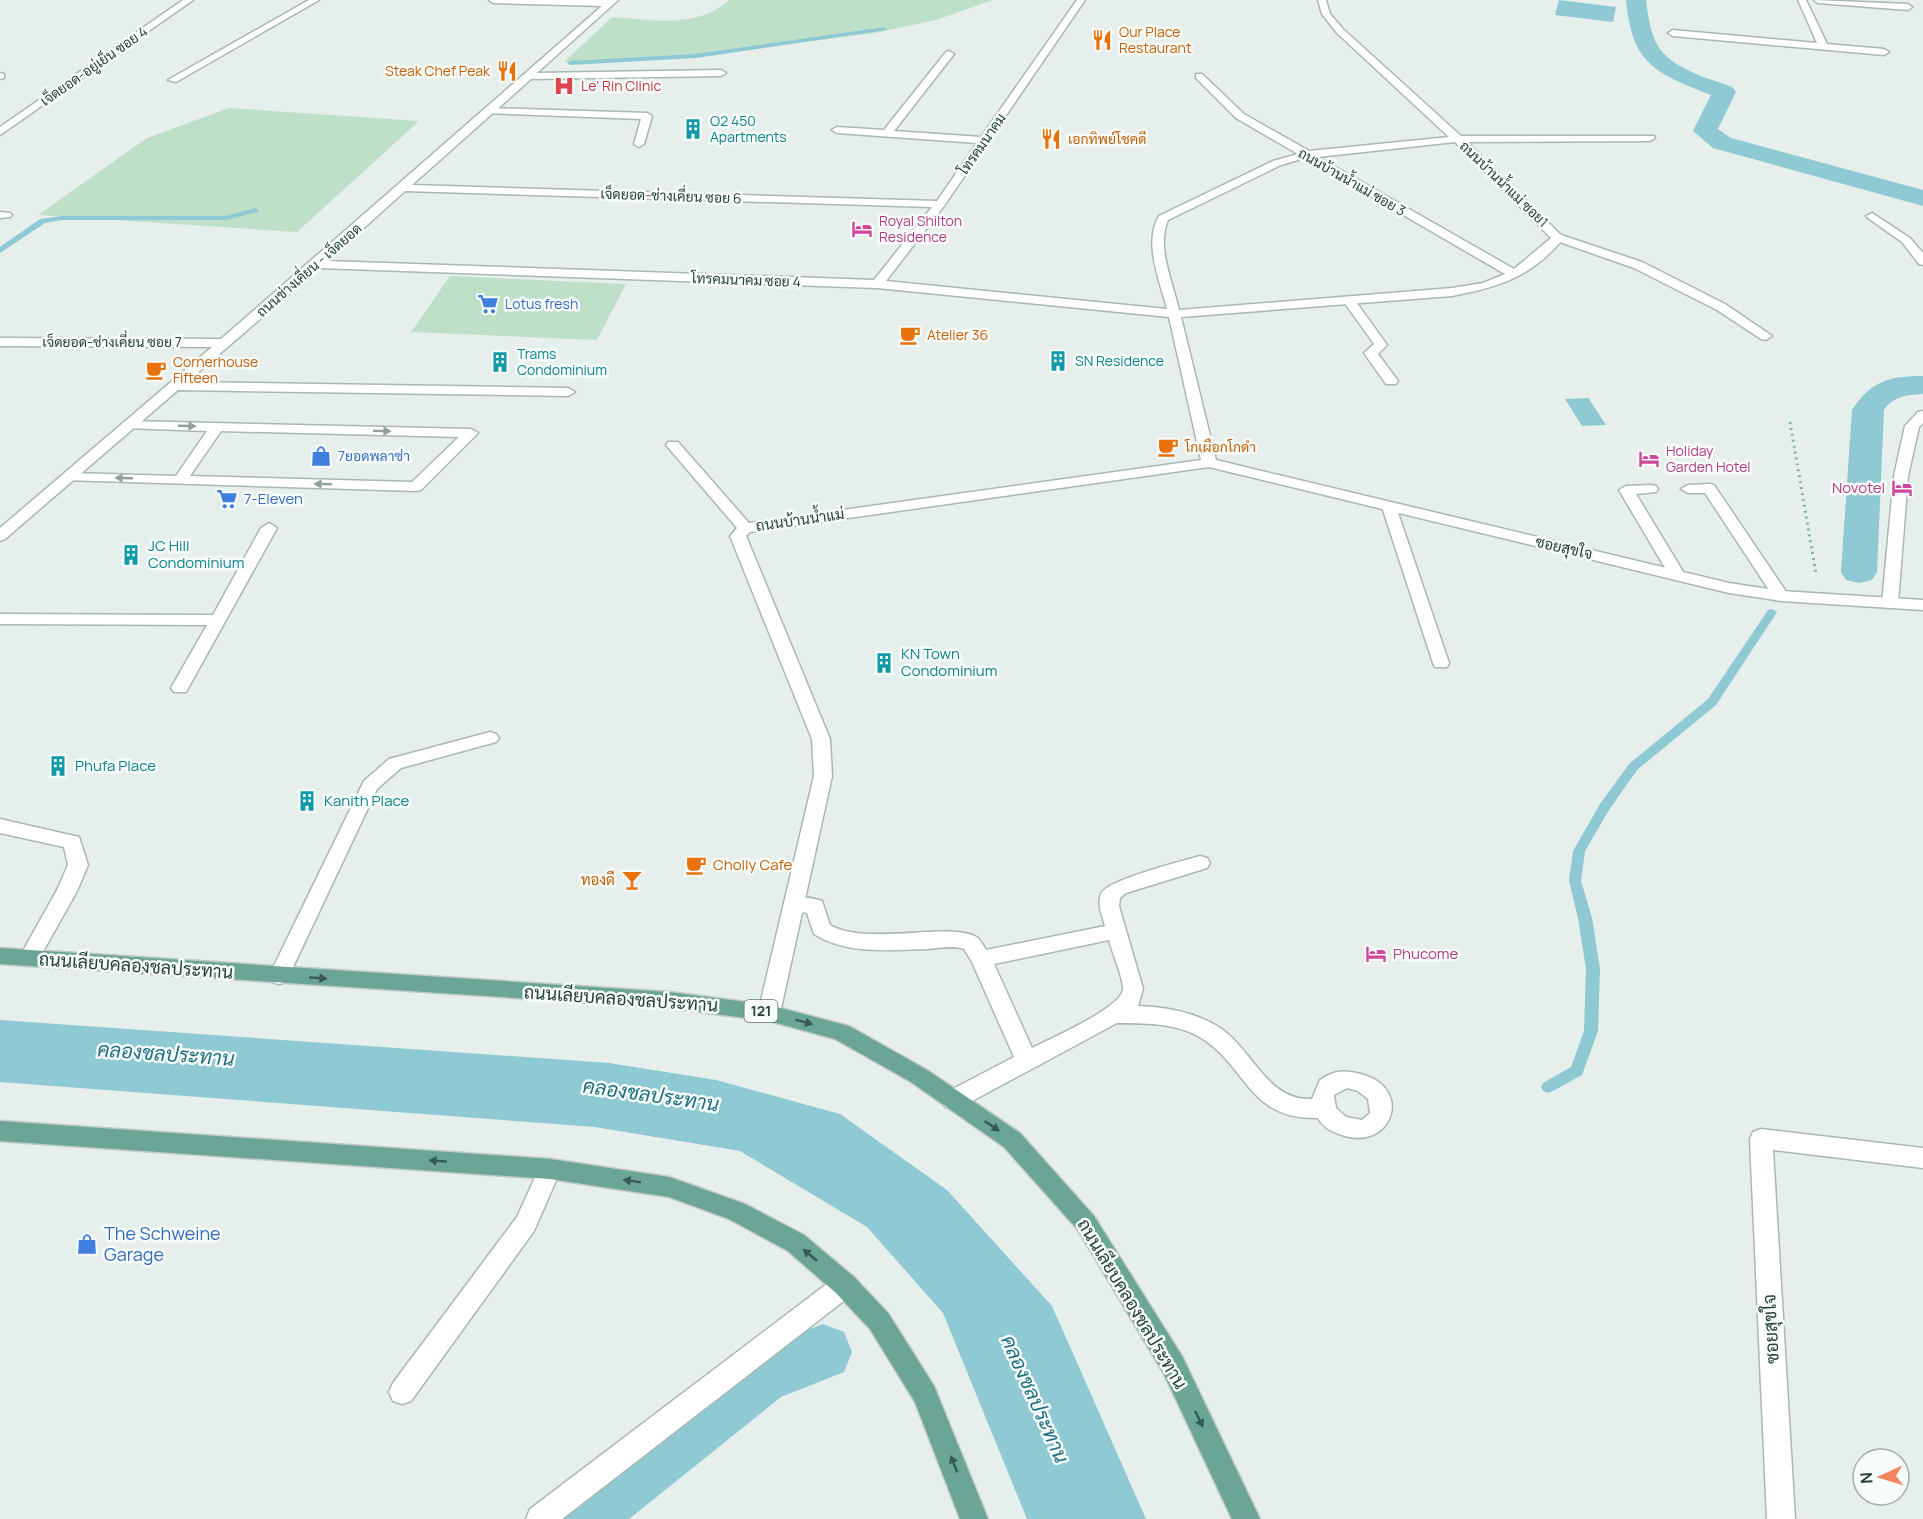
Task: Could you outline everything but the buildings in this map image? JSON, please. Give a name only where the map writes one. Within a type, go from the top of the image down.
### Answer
[{"type":"main road","name":"ถนนเลียบคลองชลประทาน","points":[[0,956],[669,1000],[769,1012],[841,1032],[919,1076],[1012,1140],[1086,1222],[1173,1365],[1246,1519]]},
{"type":"main road","points":[[0,1131],[550,1169],[669,1187],[737,1212],[796,1243],[845,1285],[879,1321],[925,1395],[974,1519]]},
{"type":"street","name":"เจ็ดยอด-อยู่เย็น ซอย 4","points":[[0,132],[189,0]]},
{"type":"street","points":[[173,80],[315,0]]},
{"type":"street","points":[[492,0],[612,2]]},
{"type":"street","name":"โทรคมนาคม","points":[[877,284],[940,204],[1081,0]]},
{"type":"street","name":"ถนนบ้านน้ำแม่ ซอย1","points":[[1175,314],[1350,302],[1452,292],[1486,286],[1515,275],[1558,238],[1458,139],[1340,31],[1326,14],[1322,0]]},
{"type":"street","points":[[1802,0],[1822,46]]},
{"type":"street","points":[[1818,0],[1908,7]]},
{"type":"street","name":"ถนนช่างเคี่ยน - เจ็ดยอด","points":[[0,536],[316,264],[612,2]]},
{"type":"street","points":[[1673,33],[1884,52]]},
{"type":"street","points":[[886,134],[949,54]]},
{"type":"street","points":[[529,75],[721,73]]},
{"type":"street","name":"ถนนบ้านน้ำแม่ ซอย 3","points":[[1199,76],[1240,116],[1305,156],[1515,275]]},
{"type":"street","points":[[489,111],[647,116],[639,144]]},
{"type":"street","points":[[837,130],[985,140]]},
{"type":"street","points":[[1209,463],[1157,241],[1158,229],[1163,219],[1179,209],[1277,163],[1305,156],[1458,139],[1650,138]]},
{"type":"street","name":"เจ็ดยอด-ช่างเคี่ยน ซอย 6","points":[[402,188],[940,204]]},
{"type":"street","points":[[1872,216],[1906,240],[1923,261]]},
{"type":"street","points":[[1558,238],[1638,265],[1720,307],[1766,336]]},
{"type":"street","name":"โทรคมนาคม ซอย 4","points":[[316,264],[877,284],[1175,314]]},
{"type":"street","points":[[1350,302],[1381,345],[1371,352],[1391,381]]},
{"type":"street","name":"เจ็ดยอด-ช่างเคี่ยน ซอย 7","points":[[0,342],[224,343]]},
{"type":"street","points":[[174,386],[568,392]]},
{"type":"street","points":[[1890,603],[1901,476],[1912,426],[1923,415]]},
{"type":"street","points":[[69,477],[416,487],[471,433],[129,425]]},
{"type":"street","points":[[180,480],[218,427]]},
{"type":"street","points":[[673,445],[745,528]]},
{"type":"street","name":"ซอยสุขใจ","points":[[1209,463],[1729,588],[1781,596],[1923,605]]},
{"type":"street","name":"ถนนบ้านน้ำแม่","points":[[769,1012],[823,776],[821,739],[738,536],[745,528],[1209,463]]},
{"type":"street","points":[[1689,489],[1709,488],[1781,596]]},
{"type":"street","points":[[1651,489],[1626,490],[1677,575]]},
{"type":"street","points":[[1389,507],[1441,663]]},
{"type":"street","points":[[180,688],[269,528]]},
{"type":"street","points":[[0,619],[219,620]]},
{"type":"street","points":[[279,976],[370,785],[395,763],[490,738]]},
{"type":"street","points":[[0,826],[72,842],[78,865],[67,891],[29,958]]},
{"type":"street","points":[[953,1100],[1114,1016],[1129,1004],[1133,995],[1109,906],[1110,895],[1114,891],[1200,863]]},
{"type":"street","points":[[794,904],[815,906],[821,929],[835,938],[853,941],[960,940],[971,944],[981,959],[1028,1061]]},
{"type":"street","points":[[981,959],[1116,931]]},
{"type":"street","points":[[1114,1016],[1151,1015],[1195,1025],[1223,1043],[1264,1091],[1274,1099],[1300,1110],[1324,1108]]},
{"type":"street","name":"ซอยสุขใจ","points":[[1780,1519],[1761,1139],[1923,1158]]},
{"type":"street","points":[[402,1392],[526,1224],[550,1169]]},
{"type":"street","points":[[540,1519],[845,1285]]},
{"type":"path","points":[[1790,422],[1820,598]]},
{"type":"green space","points":[[729,0],[993,0],[936,20],[875,33],[674,59],[564,62],[612,17],[658,21],[688,19],[717,9]]},
{"type":"green space","points":[[229,108],[419,121],[297,232],[38,215],[147,138]]},
{"type":"green space","points":[[450,276],[626,284],[597,340],[411,332]]},
{"type":"water","points":[[1559,0],[1616,7],[1613,22],[1555,15]]},
{"type":"water","points":[[1589,398],[1606,425],[1582,426],[1565,399]]},
{"type":"water","name":"คลองชลประทาน","points":[[0,1020],[609,1063],[716,1080],[840,1114],[947,1190],[1052,1306],[1146,1519],[1027,1519],[943,1313],[867,1227],[740,1151],[595,1127],[0,1082]]},
{"type":"waterway","points":[[1636,0],[1643,39],[1655,57],[1683,76],[1724,92],[1705,131],[1722,143],[1923,198]]},
{"type":"waterway","points":[[570,63],[696,56],[885,29]]},
{"type":"waterway","points":[[0,251],[43,221],[62,218],[226,218],[255,210]]},
{"type":"waterway","points":[[1859,572],[1868,410],[1878,396],[1884,392],[1898,387],[1923,385]]},
{"type":"waterway","points":[[1548,1087],[1577,1071],[1591,1031],[1593,969],[1585,918],[1575,881],[1579,851],[1604,807],[1633,767],[1712,702],[1772,612]]},
{"type":"waterway","points":[[578,1519],[760,1377],[823,1352]]},
{"type":"place","name":"Our Place Restaurant","points":[[1102,40]]},
{"type":"place","name":"Steak Chef Peak","points":[[507,71]]},
{"type":"place","name":"Le' Rin Clinic","points":[[564,86]]},
{"type":"place","name":"O2 450 Apartments","points":[[693,129]]},
{"type":"place","name":"เอกทิพย์โชคดี","points":[[1051,139]]},
{"type":"place","name":"Royal Shilton Residence","points":[[862,229]]},
{"type":"place","name":"Lotus fresh","points":[[488,304]]},
{"type":"place","name":"Atelier 36","points":[[910,335]]},
{"type":"place","name":"SN Residence","points":[[1058,361]]},
{"type":"place","name":"Trams Condominium","points":[[500,362]]},
{"type":"place","name":"Cornerhouse Fifteen","points":[[156,370]]},
{"type":"place","name":"โกเผือกโกดำ","points":[[1168,447]]},
{"type":"place","name":"7ยอดพลาซ่า","points":[[321,456]]},
{"type":"place","name":"Holiday Garden Hotel","points":[[1649,459]]},
{"type":"place","name":"Novotel","points":[[1902,488]]},
{"type":"place","name":"7-Eleven","points":[[227,499]]},
{"type":"place","name":"JC Hill Condominium","points":[[131,555]]},
{"type":"place","name":"KN Town Condominium","points":[[884,663]]},
{"type":"place","name":"Phufa Place","points":[[58,766]]},
{"type":"place","name":"Kanith Place","points":[[307,801]]},
{"type":"place","name":"Cholly Cafe","points":[[696,865]]},
{"type":"place","name":"ทองดี","points":[[632,880]]},
{"type":"place","name":"Phucome","points":[[1376,954]]},
{"type":"place","name":"The Schweine Garage","points":[[87,1244]]}]
